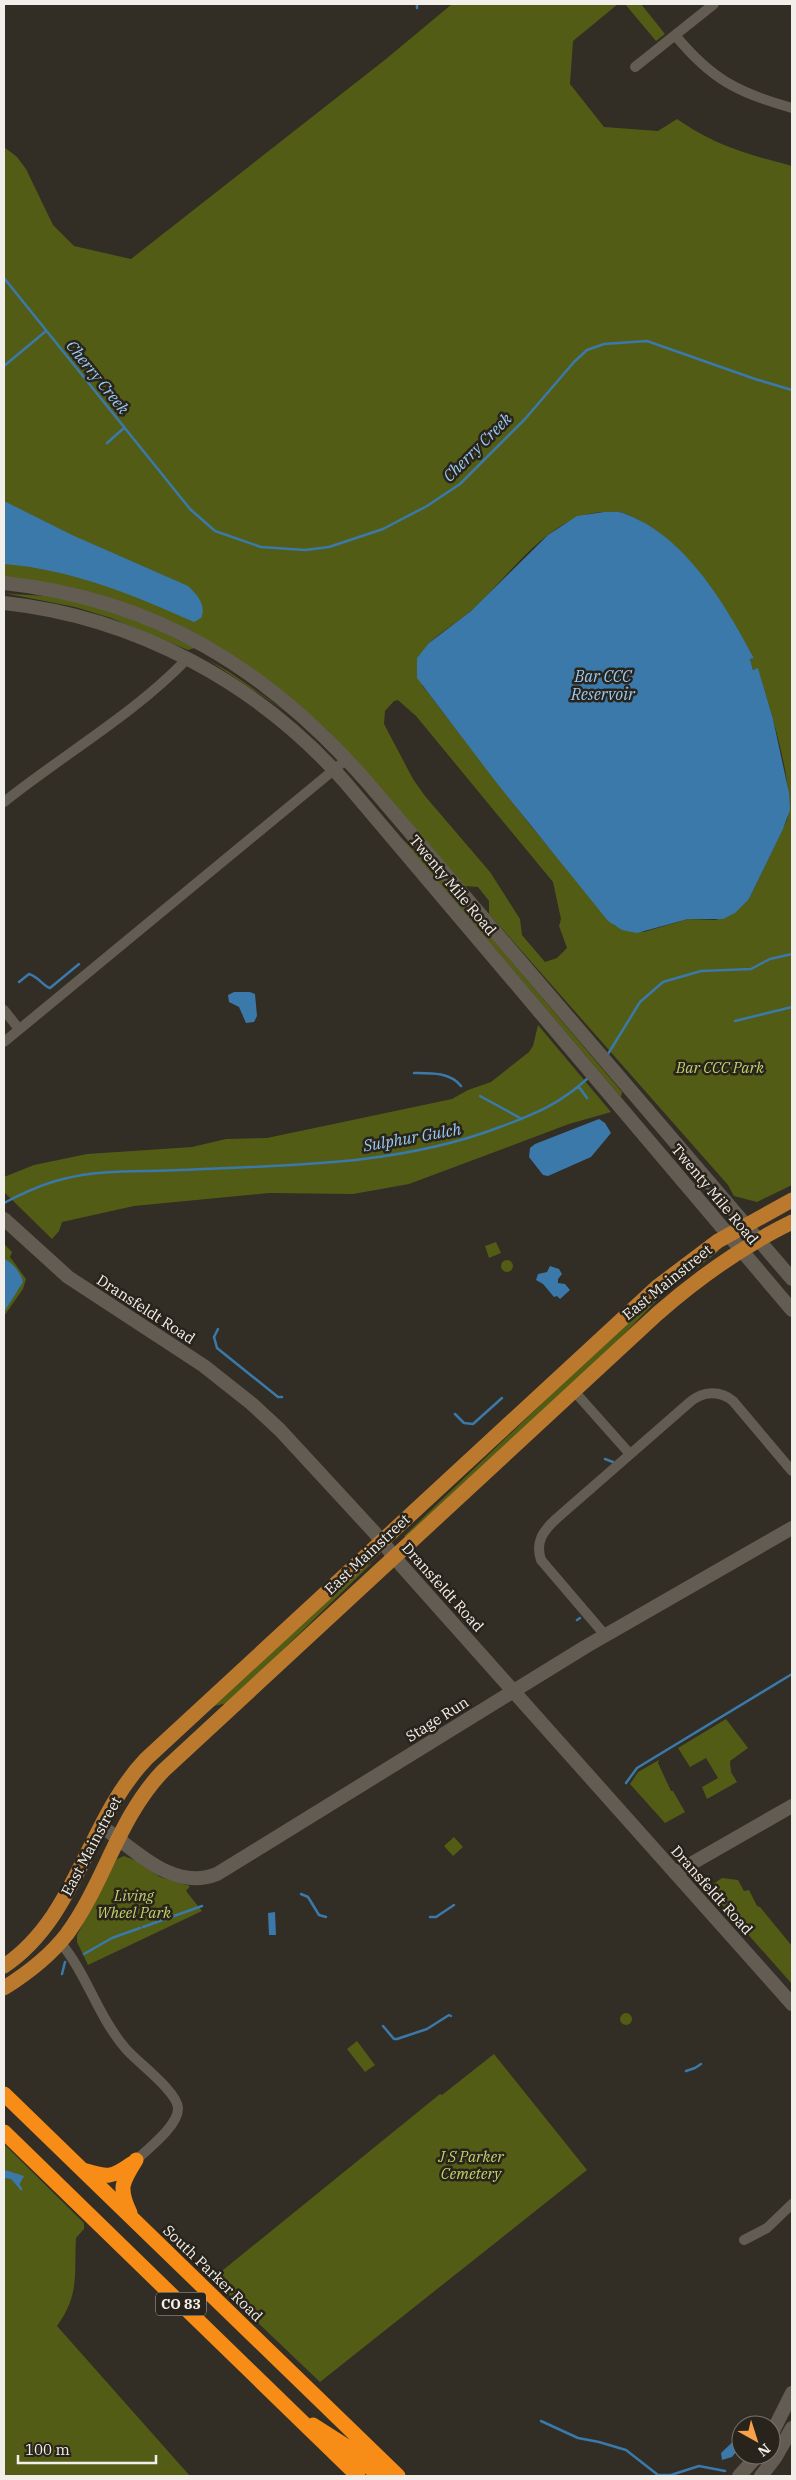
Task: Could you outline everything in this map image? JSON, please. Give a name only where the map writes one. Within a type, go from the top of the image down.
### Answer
[{"type":"highway","name":"South Parker Road","points":[[4,2094],[398,2476]]},
{"type":"highway","name":"CO 83","points":[[4,2132],[358,2476]]},
{"type":"highway","points":[[82,2169],[100,2175],[115,2175],[136,2160]]},
{"type":"highway","points":[[133,2219],[122,2189],[123,2180],[136,2160]]},
{"type":"highway","points":[[296,2416],[346,2446],[379,2476]]},
{"type":"main road","name":"Twenty Mile Road","points":[[4,583],[103,603],[172,629],[225,658],[282,698],[319,730],[347,759],[792,1279]]},
{"type":"main road","points":[[4,591],[18,592],[35,588]]},
{"type":"main road","name":"Twenty Mile Road","points":[[4,603],[42,608],[96,621],[131,633],[187,659],[235,686],[274,714],[315,749],[544,1016],[792,1310]]},
{"type":"main road","points":[[187,659],[192,655],[203,654],[269,697],[282,698]]},
{"type":"main road","name":"East Mainstreet","points":[[4,1966],[30,1946],[49,1924],[101,1826],[132,1774],[169,1738],[656,1287],[729,1234],[792,1200]]},
{"type":"main road","name":"Dransfeldt Road","points":[[4,1219],[68,1277],[204,1366],[246,1398],[280,1430],[382,1541],[395,1558],[792,2004]]},
{"type":"main road","name":"East Mainstreet","points":[[4,1988],[30,1970],[60,1942],[82,1909],[143,1793],[163,1771],[668,1304],[742,1250],[792,1222]]},
{"type":"main road","name":"Stage Run","points":[[101,1826],[169,1874],[194,1879],[214,1876],[605,1636],[792,1528]]},
{"type":"main road","points":[[143,1793],[144,1781],[171,1749],[172,1743],[169,1738]]},
{"type":"main road","points":[[675,1872],[792,1806]]},
{"type":"main road","points":[[60,1942],[57,1929],[81,1881],[81,1866]]},
{"type":"main road","points":[[788,2415],[792,2393]]},
{"type":"main road","points":[[761,2476],[775,2458],[792,2428]]},
{"type":"main road","points":[[739,2476],[749,2465]]},
{"type":"street","points":[[635,68],[714,4]]},
{"type":"street","points":[[675,35],[698,62],[723,81],[755,97],[792,108]]},
{"type":"street","points":[[4,802],[76,751],[164,682],[187,659]]},
{"type":"street","points":[[4,1042],[347,759]]},
{"type":"street","points":[[4,1010],[19,1029]]},
{"type":"street","points":[[574,1391],[630,1454]]},
{"type":"street","points":[[605,1636],[545,1568],[540,1558],[539,1542],[549,1526],[630,1454],[695,1398],[705,1394],[716,1393],[726,1396],[735,1403],[792,1470]]},
{"type":"street","points":[[60,1942],[72,1957],[121,2043],[177,2101],[178,2115],[173,2123],[136,2160]]},
{"type":"street","points":[[744,2240],[767,2228],[792,2204]]},
{"type":"green space","name":"Bar CCC Park","points":[[452,4],[618,4],[573,41],[570,84],[604,127],[658,131],[677,119],[719,143],[792,166],[792,1185],[757,1202],[734,1196],[728,1185],[489,914],[489,901],[478,887],[463,886],[328,731],[293,700],[203,640],[4,578],[4,147],[17,157],[26,169],[53,225],[74,246],[131,259],[386,59]],"holes":[[[621,512],[644,523],[682,554],[699,574],[715,595],[754,658],[750,659],[753,670],[758,669],[774,723],[788,787],[789,805],[787,820],[749,899],[716,920],[688,919],[644,932],[615,926],[531,826],[422,685],[429,643],[472,610],[548,535],[566,523],[584,515]],[[398,700],[416,716],[553,882],[561,919],[559,926],[567,948],[557,958],[545,962],[522,935],[520,919],[490,872],[425,796],[413,779],[384,724],[385,711],[394,701]]]},
{"type":"green space","points":[[625,4],[641,4],[665,34],[656,41]]},
{"type":"green space","points":[[4,593],[54,597],[109,610],[195,648],[188,650],[111,618],[75,607]]},
{"type":"green space","points":[[207,659],[229,672],[303,723]]},
{"type":"green space","points":[[401,838],[428,863],[622,1092],[621,1097]]},
{"type":"green space","points":[[538,1025],[611,1112],[569,1124],[409,1184],[353,1194],[269,1193],[134,1206],[62,1222],[59,1231],[52,1239],[4,1192],[4,1177],[34,1165],[87,1154],[192,1147],[226,1139],[267,1138],[452,1099],[468,1090],[491,1082],[529,1052],[533,1046]]},
{"type":"green space","points":[[496,1242],[501,1253],[489,1258],[485,1246]]},
{"type":"green space","points":[[4,1244],[12,1252],[10,1257],[26,1279],[23,1289],[4,1316]]},
{"type":"green space","points":[[720,1250],[661,1296],[604,1355],[406,1537],[404,1536],[639,1310],[709,1254]]},
{"type":"green space","points":[[505,1260],[509,1260],[513,1266],[509,1272],[505,1272],[501,1268],[501,1264]]},
{"type":"green space","points":[[372,1563],[228,1703],[214,1706],[362,1568]]},
{"type":"green space","points":[[726,1719],[748,1748],[730,1761],[731,1772],[737,1782],[707,1799],[702,1787],[718,1778],[706,1758],[690,1767],[678,1748]]},
{"type":"green space","points":[[659,1760],[658,1763],[671,1791],[673,1791],[685,1812],[665,1823],[630,1784],[638,1772]]},
{"type":"green space","points":[[454,1837],[463,1847],[453,1856],[444,1846]]},
{"type":"green space","name":"Living Wheel Park","points":[[124,1856],[137,1861],[160,1877],[190,1886],[186,1891],[202,1911],[88,1965],[77,1942],[77,1935],[117,1859]]},
{"type":"green space","points":[[722,1878],[738,1880],[744,1891],[749,1890],[757,1906],[760,1907],[792,1946],[792,1984],[707,1888]]},
{"type":"green space","points":[[628,2013],[631,2014],[631,2024],[624,2025],[621,2024],[620,2017],[621,2014]]},
{"type":"green space","points":[[357,2041],[375,2065],[365,2072],[347,2049]]},
{"type":"green space","name":"J S Parker Cemetery","points":[[494,2054],[587,2170],[320,2382],[212,2279],[440,2094],[442,2095]]},
{"type":"green space","points":[[4,2144],[84,2223],[84,2229],[76,2238],[73,2294],[57,2326],[190,2476],[4,2476]]},
{"type":"water","points":[[4,501],[72,535],[188,586],[198,596],[202,605],[203,614],[201,618],[194,622],[125,593],[77,577],[53,571],[4,564]]},
{"type":"water","name":"Bar CCC Reservoir","points":[[604,512],[621,512],[645,523],[666,537],[701,574],[730,616],[754,658],[750,659],[753,670],[758,668],[773,719],[789,793],[790,810],[783,829],[749,899],[735,913],[723,919],[688,919],[637,933],[622,930],[608,921],[496,782],[417,678],[417,658],[429,643],[471,611],[548,535],[577,516]]},
{"type":"water","points":[[234,992],[250,992],[255,994],[257,1016],[254,1022],[246,1023],[239,1007],[229,1002],[228,995]]},
{"type":"water","points":[[599,1119],[605,1123],[611,1133],[591,1157],[548,1176],[543,1175],[529,1157],[530,1148],[535,1144]]},
{"type":"water","points":[[4,1259],[16,1268],[23,1282],[4,1312]]},
{"type":"water","points":[[550,1266],[559,1269],[562,1274],[558,1279],[558,1283],[565,1284],[570,1290],[560,1299],[557,1296],[554,1297],[543,1284],[536,1280],[538,1274],[547,1272]]},
{"type":"water","points":[[275,1912],[276,1935],[269,1935],[268,1913]]},
{"type":"water","points":[[5,2170],[24,2176],[18,2187],[11,2179],[4,2178]]},
{"type":"water","points":[[731,2444],[731,2457],[722,2460],[721,2453]]},
{"type":"waterway","name":"Cherry Creek","points":[[4,278],[190,509],[215,531],[261,547],[305,550],[329,547],[383,529],[427,506],[460,484],[525,419],[574,362],[587,350],[604,344],[647,341],[792,390]]},
{"type":"waterway","points":[[4,366],[46,331]]},
{"type":"waterway","points":[[107,443],[124,428]]},
{"type":"waterway","name":"Sulphur Gulch","points":[[608,1054],[640,1002],[663,982],[701,971],[751,969],[770,959],[792,954]]},
{"type":"waterway","points":[[19,982],[29,974],[50,988],[79,964]]},
{"type":"waterway","points":[[735,1021],[792,1007]]},
{"type":"waterway","points":[[414,1073],[433,1073],[446,1076],[461,1086]]},
{"type":"waterway","name":"Sulphur Gulch","points":[[4,1203],[48,1183],[92,1174],[342,1161],[422,1149],[461,1140],[525,1118],[557,1102],[588,1078]]},
{"type":"waterway","points":[[579,1087],[587,1098]]},
{"type":"waterway","points":[[480,1096],[522,1119]]},
{"type":"waterway","points":[[218,1329],[214,1337],[217,1348],[278,1397],[282,1397]]},
{"type":"waterway","points":[[455,1414],[464,1423],[473,1424],[502,1398]]},
{"type":"waterway","points":[[605,1459],[613,1462]]},
{"type":"waterway","points":[[626,1783],[637,1768],[792,1674]]},
{"type":"waterway","points":[[301,1894],[308,1897],[319,1915],[326,1917]]},
{"type":"waterway","points":[[430,1917],[436,1917],[454,1905]]},
{"type":"waterway","points":[[143,1927],[202,1906]]},
{"type":"waterway","points":[[84,1954],[112,1938],[140,1928]]},
{"type":"waterway","points":[[62,1974],[65,1962]]},
{"type":"waterway","points":[[383,2026],[394,2039],[397,2039],[427,2029],[449,2015],[451,2016]]},
{"type":"waterway","points":[[686,2071],[701,2064]]},
{"type":"waterway","points":[[17,2183],[21,2189]]},
{"type":"waterway","points":[[541,2421],[578,2438],[626,2450],[658,2475],[671,2475],[699,2466],[725,2471]]}]
